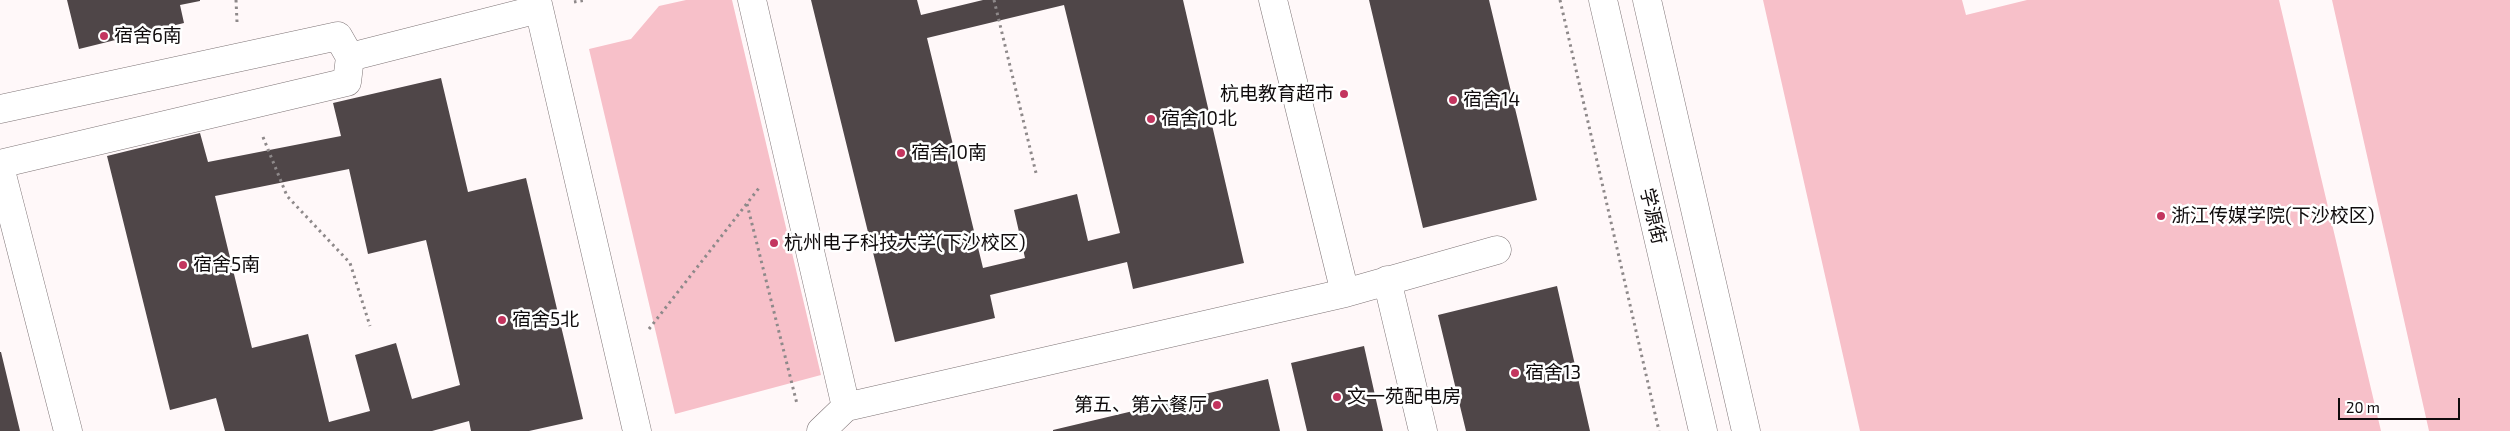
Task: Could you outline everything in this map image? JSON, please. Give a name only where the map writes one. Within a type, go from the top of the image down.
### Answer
[{"type":"main road","points":[[752,0],[786,154],[846,407]]},
{"type":"main road","points":[[1273,0],[1345,293]]},
{"type":"main road","name":"学源街","points":[[1603,0],[1703,431]]},
{"type":"main road","points":[[1647,0],[1746,431]]},
{"type":"main road","points":[[350,57],[538,5],[637,431]]},
{"type":"main road","points":[[0,109],[338,36],[350,57],[346,82],[251,106],[2,179],[68,431]]},
{"type":"main road","points":[[821,431],[846,407],[1345,293],[1497,250]]},
{"type":"main road","points":[[1387,280],[1423,431]]},
{"type":"path","points":[[236,0],[240,57]]},
{"type":"path","points":[[994,0],[1036,173]]},
{"type":"path","points":[[1560,0],[1659,431]]},
{"type":"path","points":[[251,106],[287,196],[350,263],[370,326]]},
{"type":"path","points":[[622,363],[786,154]]},
{"type":"path","points":[[747,203],[799,412]]},
{"type":"shaded area","points":[[686,0],[732,0],[821,375],[675,414],[589,49],[631,39],[659,6]]},
{"type":"shaded area","name":"浙江传媒学院(下沙校区)","points":[[1763,0],[1962,0],[1966,15],[2027,0],[2279,0],[2381,431],[1860,431]]},
{"type":"shaded area","points":[[2332,0],[2510,0],[2510,431],[2429,431]]},
{"type":"building","name":"宿舍6南","points":[[67,0],[200,1],[180,5],[184,23],[79,49]]},
{"type":"building","points":[[811,0],[917,0],[921,15],[983,0],[1183,0],[1244,263],[1133,289],[1127,262],[990,295],[995,318],[895,342]],"holes":[[[1064,5],[1120,233],[1088,241],[1077,194],[1014,210],[1025,258],[983,268],[927,38]]]},
{"type":"building","name":"宿舍14","points":[[1369,0],[1489,0],[1537,200],[1423,228]]},
{"type":"building","points":[[441,78],[468,192],[526,178],[583,419],[529,431],[471,431],[469,421],[432,431],[225,431],[216,398],[170,410],[107,156],[200,133],[208,162],[341,136],[333,103]],"holes":[[[349,169],[368,254],[426,240],[460,385],[412,399],[396,343],[355,355],[370,411],[329,422],[308,334],[252,348],[215,196]]]},
{"type":"building","name":"宿舍13","points":[[1557,286],[1590,431],[1466,431],[1438,315]]},
{"type":"building","name":"文一苑配电房","points":[[1364,346],[1383,431],[1307,431],[1291,363]]},
{"type":"building","points":[[1,352],[20,431],[0,431]]},
{"type":"building","name":"第五、第六餐厅","points":[[1268,379],[1280,431],[1053,431],[1053,430]]},
{"type":"place","name":"宿舍6南","points":[[104,36]]},
{"type":"place","name":"杭电教育超市","points":[[1344,94]]},
{"type":"place","name":"宿舍14","points":[[1453,100]]},
{"type":"place","name":"宿舍10北","points":[[1151,119]]},
{"type":"place","name":"宿舍10南","points":[[901,153]]},
{"type":"place","name":"浙江传媒学院(下沙校区)","points":[[2161,216]]},
{"type":"place","name":"杭州电子科技大学(下沙校区)","points":[[774,243]]},
{"type":"place","name":"宿舍5南","points":[[183,265]]},
{"type":"place","name":"宿舍5北","points":[[502,320]]},
{"type":"place","name":"宿舍13","points":[[1515,373]]},
{"type":"place","name":"文一苑配电房","points":[[1337,397]]},
{"type":"place","name":"第五、第六餐厅","points":[[1217,405]]}]
